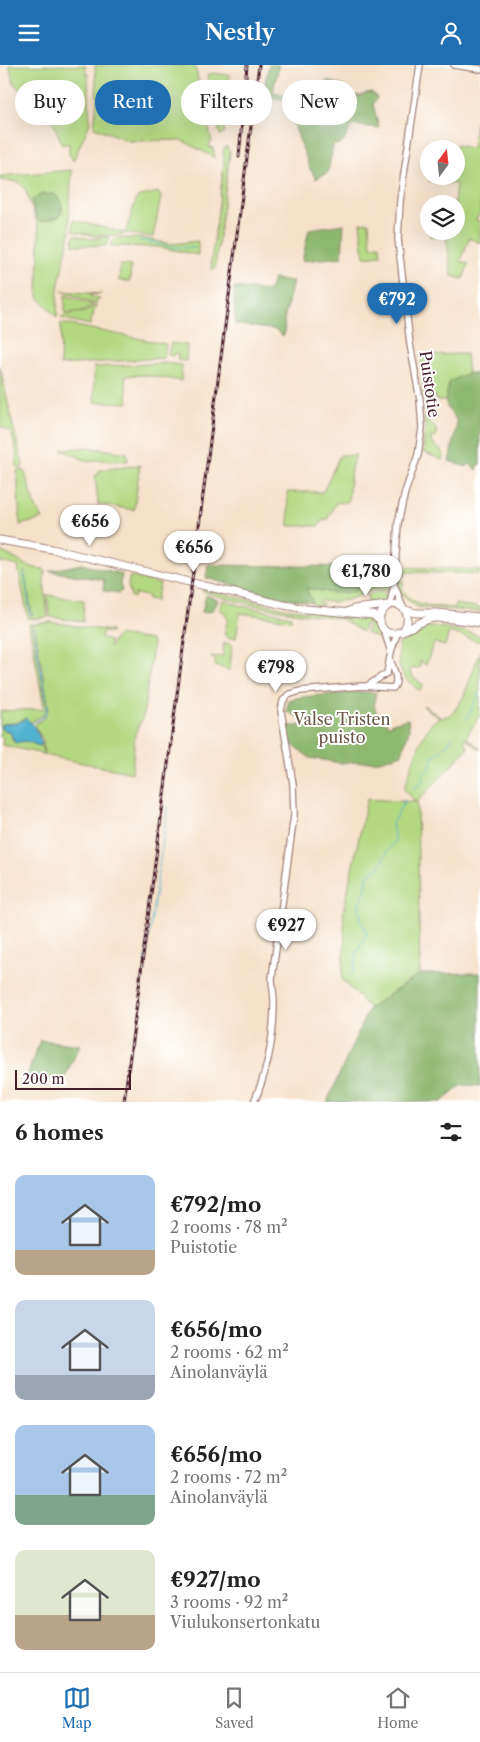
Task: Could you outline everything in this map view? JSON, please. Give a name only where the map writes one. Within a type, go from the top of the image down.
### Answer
[{"type":"main road","points":[[0,540],[52,549],[284,605],[306,609],[373,615],[380,621]]},
{"type":"main road","points":[[347,612],[354,609],[395,604],[416,613],[480,617]]},
{"type":"main road","points":[[389,605],[380,615],[380,621],[384,630],[392,634],[400,633],[420,622],[432,619],[480,623]]},
{"type":"main road","points":[[400,633],[408,620],[404,609]]},
{"type":"street","name":"Puistotie","points":[[389,605],[394,585],[398,523],[405,491],[418,455],[422,428],[398,239],[400,201],[420,65]]},
{"type":"street","points":[[454,65],[480,69]]},
{"type":"street","name":"Puistotie","points":[[394,585],[396,594],[404,609]]},
{"type":"street","points":[[254,1102],[265,1074],[270,1050],[274,1008],[272,978],[294,815],[293,784],[283,724],[282,705],[288,695],[300,691],[367,686],[391,689],[397,681],[384,630]]},
{"type":"street","points":[[384,687],[381,682],[400,633]]},
{"type":"street","points":[[367,686],[384,675],[394,675]]},
{"type":"green space","points":[[9,65],[85,65],[86,74],[88,74],[90,123],[73,161],[69,154],[69,143],[62,145],[54,125],[85,125],[85,80],[15,80],[14,84]]},
{"type":"green space","points":[[95,65],[195,65],[198,80],[181,80],[181,125],[208,125],[212,142],[209,144],[210,148],[213,147],[215,158],[181,140],[129,141],[94,127],[95,118],[95,125],[171,125],[171,80],[96,80]]},
{"type":"green space","points":[[269,65],[279,65],[273,92],[282,94],[282,99],[272,98],[272,80],[266,80]]},
{"type":"green space","points":[[213,73],[230,75],[229,80],[208,80],[207,75]]},
{"type":"green space","points":[[372,92],[377,98],[373,104],[379,128],[353,125],[357,125],[357,95]]},
{"type":"green space","points":[[476,120],[480,120],[480,213],[476,220],[480,222],[480,243],[469,238],[461,261],[469,264],[463,279],[452,276],[447,240],[465,240],[465,195],[455,195],[456,185],[465,185],[465,147],[472,148]]},
{"type":"green space","points":[[218,125],[225,125],[224,133],[220,135]]},
{"type":"green space","points":[[294,125],[353,125],[341,144],[333,145],[328,172],[316,179],[310,169]]},
{"type":"green space","points":[[226,146],[230,152],[215,269],[212,269],[211,262],[224,164],[223,150]]},
{"type":"green space","points":[[72,170],[69,217],[70,233],[58,288],[57,318],[38,297],[39,229],[25,189],[18,182],[0,180],[0,176]]},
{"type":"green space","points":[[158,192],[161,197],[153,237],[125,233],[137,197]]},
{"type":"green space","points":[[42,194],[55,194],[62,208],[59,217],[40,222],[34,212],[32,200]]},
{"type":"green space","points":[[73,220],[125,233],[123,235],[95,236],[73,231]]},
{"type":"green space","points":[[369,222],[371,246],[380,245],[381,255],[364,257],[360,223]]},
{"type":"green space","points":[[344,224],[342,257],[302,261],[309,229]]},
{"type":"green space","points":[[75,235],[91,239],[109,237],[110,239],[106,246],[73,245]]},
{"type":"green space","points":[[116,238],[142,238],[171,244],[198,241],[198,255],[158,247],[110,246]]},
{"type":"green space","points":[[120,265],[131,266],[130,281],[119,281]]},
{"type":"green space","points":[[273,279],[293,281],[284,320],[285,333],[283,336],[276,330],[235,324],[234,287],[269,291]]},
{"type":"green space","points":[[62,291],[101,294],[90,295],[91,297],[100,298],[95,304]]},
{"type":"green space","points":[[65,295],[93,305],[84,311],[65,313]]},
{"type":"green space","points":[[96,305],[90,325],[61,318],[64,315],[85,312]]},
{"type":"green space","points":[[61,323],[166,344],[164,358],[60,365]]},
{"type":"green space","points":[[171,343],[187,345],[186,361],[177,360],[178,354],[168,355]]},
{"type":"green space","points":[[466,354],[468,373],[450,382],[445,401],[436,401],[436,396],[423,397],[421,355]]},
{"type":"green space","points":[[165,363],[182,365],[181,381],[145,375],[125,376],[128,403],[94,402],[94,367]]},
{"type":"green space","points":[[0,366],[23,465],[22,468],[17,468],[16,450],[11,432],[0,426]]},
{"type":"green space","points":[[468,373],[480,374],[480,464],[477,470],[470,464],[466,467],[449,461],[457,423],[448,409],[446,394],[449,382]]},
{"type":"green space","points":[[424,415],[427,415],[429,423],[436,429],[436,437],[430,438],[433,444],[444,453],[442,460],[423,452]]},
{"type":"green space","points":[[88,447],[127,453],[128,461],[97,460],[90,462],[62,450]]},
{"type":"green space","points":[[340,455],[356,455],[351,468],[348,502],[336,503],[327,520],[323,520],[319,526],[289,526],[287,492],[323,492]]},
{"type":"green space","points":[[140,465],[134,510],[98,504],[95,475],[99,474],[99,470]]},
{"type":"green space","points":[[24,470],[36,507],[43,519],[20,525],[17,471]]},
{"type":"green space","points":[[0,551],[27,565],[44,569],[48,617],[33,619],[24,571],[31,619],[28,619],[18,566],[0,562]]},
{"type":"green space","points":[[81,564],[122,574],[120,584],[122,591],[119,593],[103,590],[104,580],[49,571]]},
{"type":"green space","points":[[208,565],[380,567],[371,586],[361,586],[354,592],[333,593],[306,588],[313,603],[279,597],[206,578]]},
{"type":"green space","points":[[380,565],[389,567],[387,593],[376,589],[347,600],[320,601],[319,604],[323,604],[322,606],[314,606],[305,588],[333,593],[380,567]]},
{"type":"green space","points":[[399,567],[480,570],[480,574],[406,572],[405,576],[397,574]]},
{"type":"green space","points":[[130,576],[160,584],[156,602],[155,600],[148,599],[148,596],[135,594],[134,598],[131,597],[128,584]]},
{"type":"green space","points":[[398,581],[404,581],[402,589],[412,600],[418,603],[455,608],[455,604],[480,608],[480,612],[417,607],[404,596],[399,595]]},
{"type":"green space","points":[[203,589],[284,608],[367,618],[367,624],[363,626],[362,632],[343,620],[336,618],[252,605],[202,591]]},
{"type":"green space","points":[[378,591],[390,597],[387,601],[369,606],[367,596]]},
{"type":"green space","points":[[47,595],[84,600],[83,622],[50,617]]},
{"type":"green space","points":[[206,595],[218,600],[213,610],[202,612]]},
{"type":"green space","points":[[223,600],[291,616],[291,620],[240,613],[236,638],[228,638],[224,634],[228,619],[225,613],[219,609]]},
{"type":"green space","points":[[369,619],[375,621],[385,641],[366,633]]},
{"type":"green space","points":[[50,622],[111,631],[111,633],[103,632],[101,638],[110,641],[109,647],[118,635],[151,640],[153,645],[143,717],[135,734],[132,773],[44,755],[43,740],[34,725],[45,717],[49,708],[34,624]]},
{"type":"green space","points":[[29,624],[32,624],[47,708],[43,715],[30,723],[27,719],[23,719],[18,723],[3,724],[0,728],[0,711],[43,709],[44,707]]},
{"type":"green space","points":[[425,627],[446,628],[466,632],[480,636],[480,642],[449,632],[445,646],[434,643],[426,665],[420,661],[420,667],[409,670],[414,678],[424,685],[420,691],[401,671],[398,659],[399,643]]},
{"type":"green space","points":[[224,643],[232,644],[230,670],[215,666],[215,659],[210,657],[223,656]]},
{"type":"green space","points":[[480,651],[480,715],[466,737],[480,750],[465,738],[464,740],[468,748],[417,802],[420,974],[369,1008],[342,979],[345,942],[343,912],[367,799],[416,802],[404,789],[422,739],[433,722],[439,718],[423,706],[441,718],[452,714],[463,698]]},
{"type":"green space","name":"Valse Tristen puisto","points":[[359,692],[376,693],[374,704],[376,712],[390,726],[392,723],[408,719],[409,730],[402,754],[380,761],[341,763],[310,758],[290,743],[288,726],[299,726],[304,720],[286,711],[289,700],[301,697]]},
{"type":"green space","points":[[0,728],[10,732],[13,741],[26,741],[39,746],[42,744],[43,754],[2,745],[3,738],[0,737]]},
{"type":"green space","points":[[480,973],[480,1086],[462,1085],[441,1102],[327,1102],[369,1008],[420,974]]},
{"type":"green space","points":[[40,1040],[80,1045],[64,1079],[27,1076]]},
{"type":"water","points":[[26,718],[34,727],[39,737],[42,744],[39,746],[26,741],[15,743],[10,732],[0,728],[3,724],[18,723]]},
{"type":"waterway","points":[[140,241],[172,247],[195,248]]},
{"type":"waterway","points":[[24,573],[31,615]]},
{"type":"waterway","points":[[32,724],[44,716],[48,708],[33,628]]},
{"type":"waterway","points":[[466,720],[480,692]]},
{"type":"waterway","points":[[414,789],[423,783],[423,773],[430,769],[432,757],[442,750],[453,737]]},
{"type":"waterway","points":[[351,973],[354,970],[357,951],[367,933],[361,920],[359,904],[366,888],[367,876],[380,866],[389,848],[395,841],[392,824],[405,800]]},
{"type":"waterway","points":[[145,964],[168,805]]},
{"type":"railway","points":[[239,157],[247,65]]},
{"type":"railway","points":[[124,1102],[259,65]]}]
